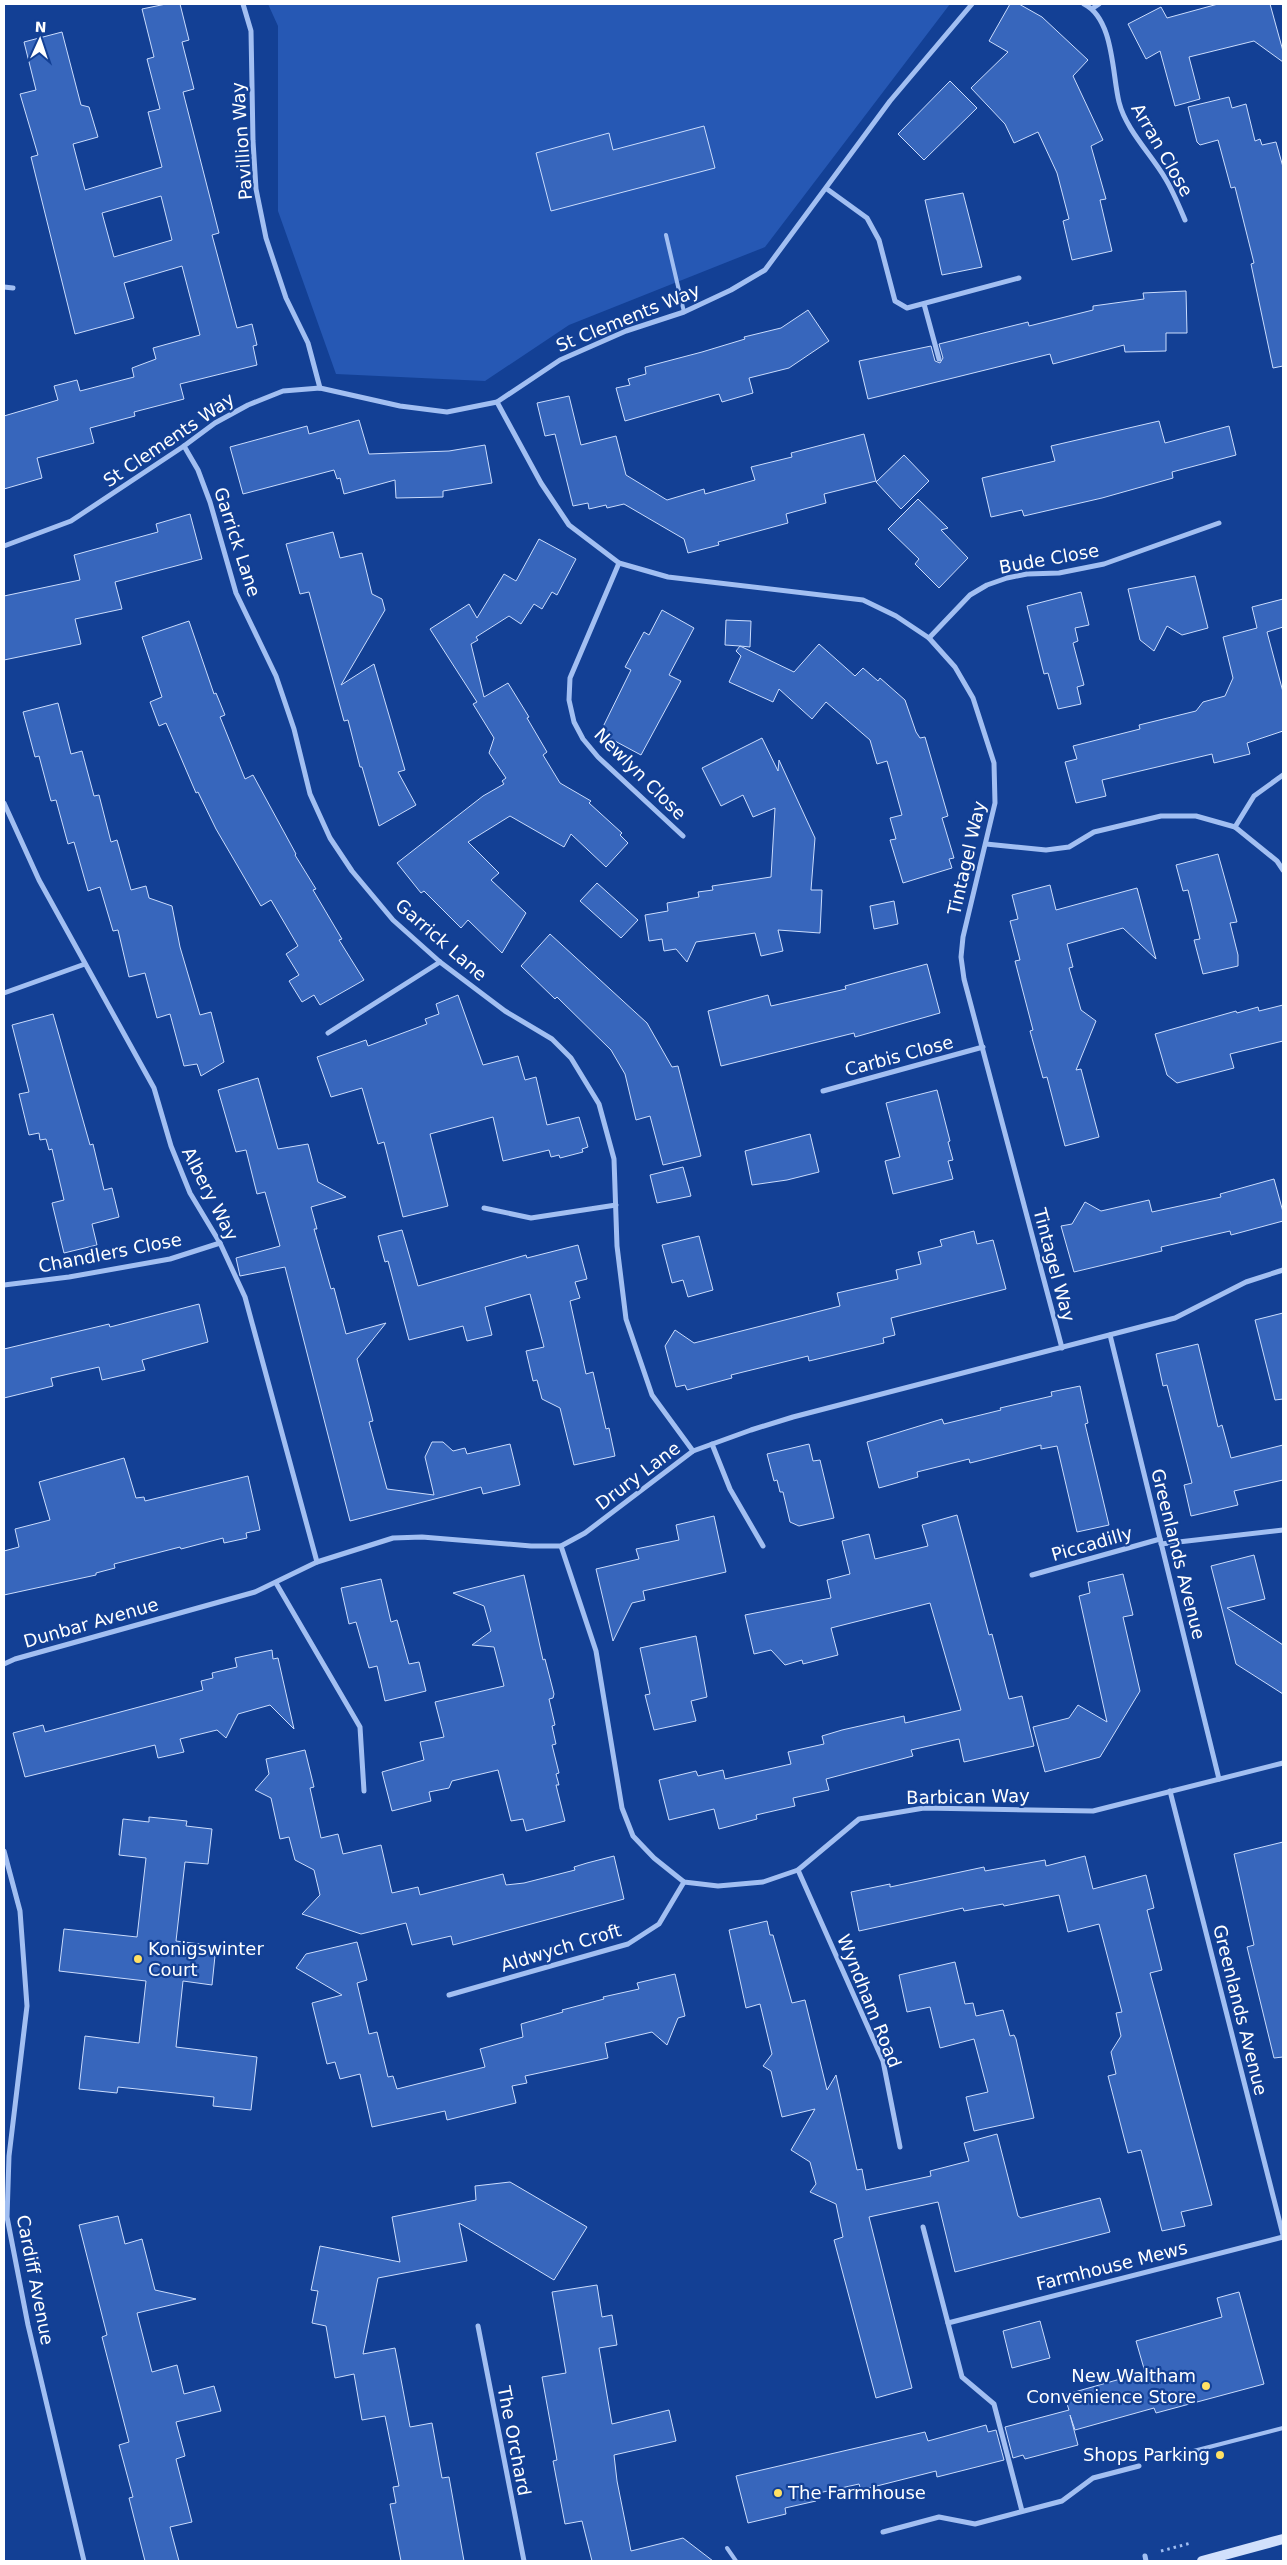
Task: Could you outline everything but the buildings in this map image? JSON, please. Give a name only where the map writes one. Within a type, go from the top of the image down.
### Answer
[{"type":"main road","points":[[1202,2561],[1283,2539]]},
{"type":"street","name":"Pavillion Way","points":[[243,4],[251,30],[253,142],[256,189],[266,238],[286,298],[308,343],[320,388]]},
{"type":"street","name":"St Clements Way","points":[[4,546],[71,521],[184,446],[215,423],[248,405],[283,391],[320,388],[400,406],[447,412],[496,402],[560,360],[626,331],[684,312],[765,270],[827,189],[890,101],[972,4]]},
{"type":"street","points":[[1084,4],[1093,8],[1099,4]]},
{"type":"street","name":"Arran Close","points":[[1093,8],[1105,31],[1116,75],[1119,103],[1127,122],[1166,180],[1185,220]]},
{"type":"street","points":[[827,189],[867,218],[879,240],[895,301],[907,308],[1019,278]]},
{"type":"street","points":[[4,288],[13,288]]},
{"type":"street","points":[[924,304],[939,359]]},
{"type":"street","name":"Tintagel Way","points":[[496,402],[541,483],[570,525],[619,563],[668,577],[863,600],[896,616],[929,638],[955,667],[973,698],[994,762],[995,803],[963,937],[961,957],[964,979],[1062,1348]]},
{"type":"street","name":"Garrick Lane","points":[[184,446],[198,470],[210,502],[236,593],[276,676],[294,729],[310,794],[330,838],[352,871],[393,920],[440,962],[505,1011],[552,1039],[571,1058],[599,1104],[608,1131],[614,1160],[621,1283],[626,1318],[637,1356],[652,1395],[694,1451]]},
{"type":"street","name":"Bude Close","points":[[929,638],[970,595],[987,585],[1006,578],[1027,574],[1059,573],[1104,564],[1219,523]]},
{"type":"street","name":"Newlyn Close","points":[[619,563],[570,678],[569,700],[574,722],[583,740],[598,757],[683,836]]},
{"type":"street","points":[[1235,827],[1254,796],[1283,775]]},
{"type":"street","name":"Albery Way","points":[[4,803],[39,880],[154,1088],[170,1146],[245,1296],[317,1562]]},
{"type":"street","points":[[986,844],[1046,850],[1069,847],[1094,832],[1161,816],[1196,816],[1235,827],[1277,861],[1283,870]]},
{"type":"street","points":[[328,1033],[440,962]]},
{"type":"street","points":[[4,993],[85,964]]},
{"type":"street","name":"Carbis Close","points":[[823,1091],[982,1047]]},
{"type":"street","points":[[484,1208],[531,1218],[616,1205]]},
{"type":"street","name":"Chandlers Close","points":[[4,1285],[69,1277],[170,1259],[220,1243]]},
{"type":"street","name":"Drury Lane","points":[[188,1611],[255,1592],[317,1562],[393,1538],[422,1537],[531,1546],[561,1546],[585,1533],[694,1451],[712,1444],[793,1417],[1175,1318],[1246,1282],[1283,1270]]},
{"type":"street","name":"Greenlands Avenue","points":[[1110,1335],[1219,1779]]},
{"type":"street","points":[[712,1444],[730,1489],[763,1546]]},
{"type":"street","name":"Piccadilly","points":[[1032,1575],[1160,1541],[1283,1530]]},
{"type":"street","points":[[561,1546],[596,1651],[622,1808],[634,1836],[654,1858],[684,1882]]},
{"type":"street","points":[[276,1583],[360,1727],[364,1791]]},
{"type":"street","name":"Dunbar Avenue","points":[[4,1664],[15,1659],[188,1611]]},
{"type":"street","name":"Barbican Way","points":[[684,1882],[718,1886],[763,1882],[798,1870],[858,1819],[924,1808],[1093,1811],[1283,1763]]},
{"type":"street","name":"Greenlands Avenue","points":[[1170,1791],[1283,2236]]},
{"type":"street","name":"Cardiff Avenue","points":[[4,1851],[20,1912],[27,2006],[9,2156],[7,2217],[28,2325],[84,2561]]},
{"type":"street","name":"Wyndham Road","points":[[798,1870],[883,2061],[900,2147]]},
{"type":"street","name":"Aldwych Croft","points":[[449,1995],[628,1944],[659,1924],[684,1882]]},
{"type":"street","points":[[923,2227],[962,2377],[994,2404],[1022,2511]]},
{"type":"street","name":"Farmhouse Mews","points":[[948,2322],[1283,2236]]},
{"type":"street","name":"The Orchard","points":[[478,2326],[524,2561]]},
{"type":"street","points":[[883,2532],[939,2517],[975,2524],[1062,2501],[1093,2478],[1139,2466]]},
{"type":"lane","points":[[666,235],[684,312]]},
{"type":"lane","points":[[1174,2456],[1283,2428]]},
{"type":"lane","points":[[726,2548],[736,2561]]},
{"type":"shaded area","points":[[268,4],[950,4],[765,247],[569,325],[485,381],[336,374],[278,211],[278,26]]},
{"type":"place","name":"Konigswinter Court","points":[[138,1959]]},
{"type":"place","name":"New Waltham Convenience Store","points":[[1206,2386]]},
{"type":"place","name":"Shops Parking","points":[[1220,2455]]},
{"type":"place","name":"The Farmhouse","points":[[778,2493]]}]
